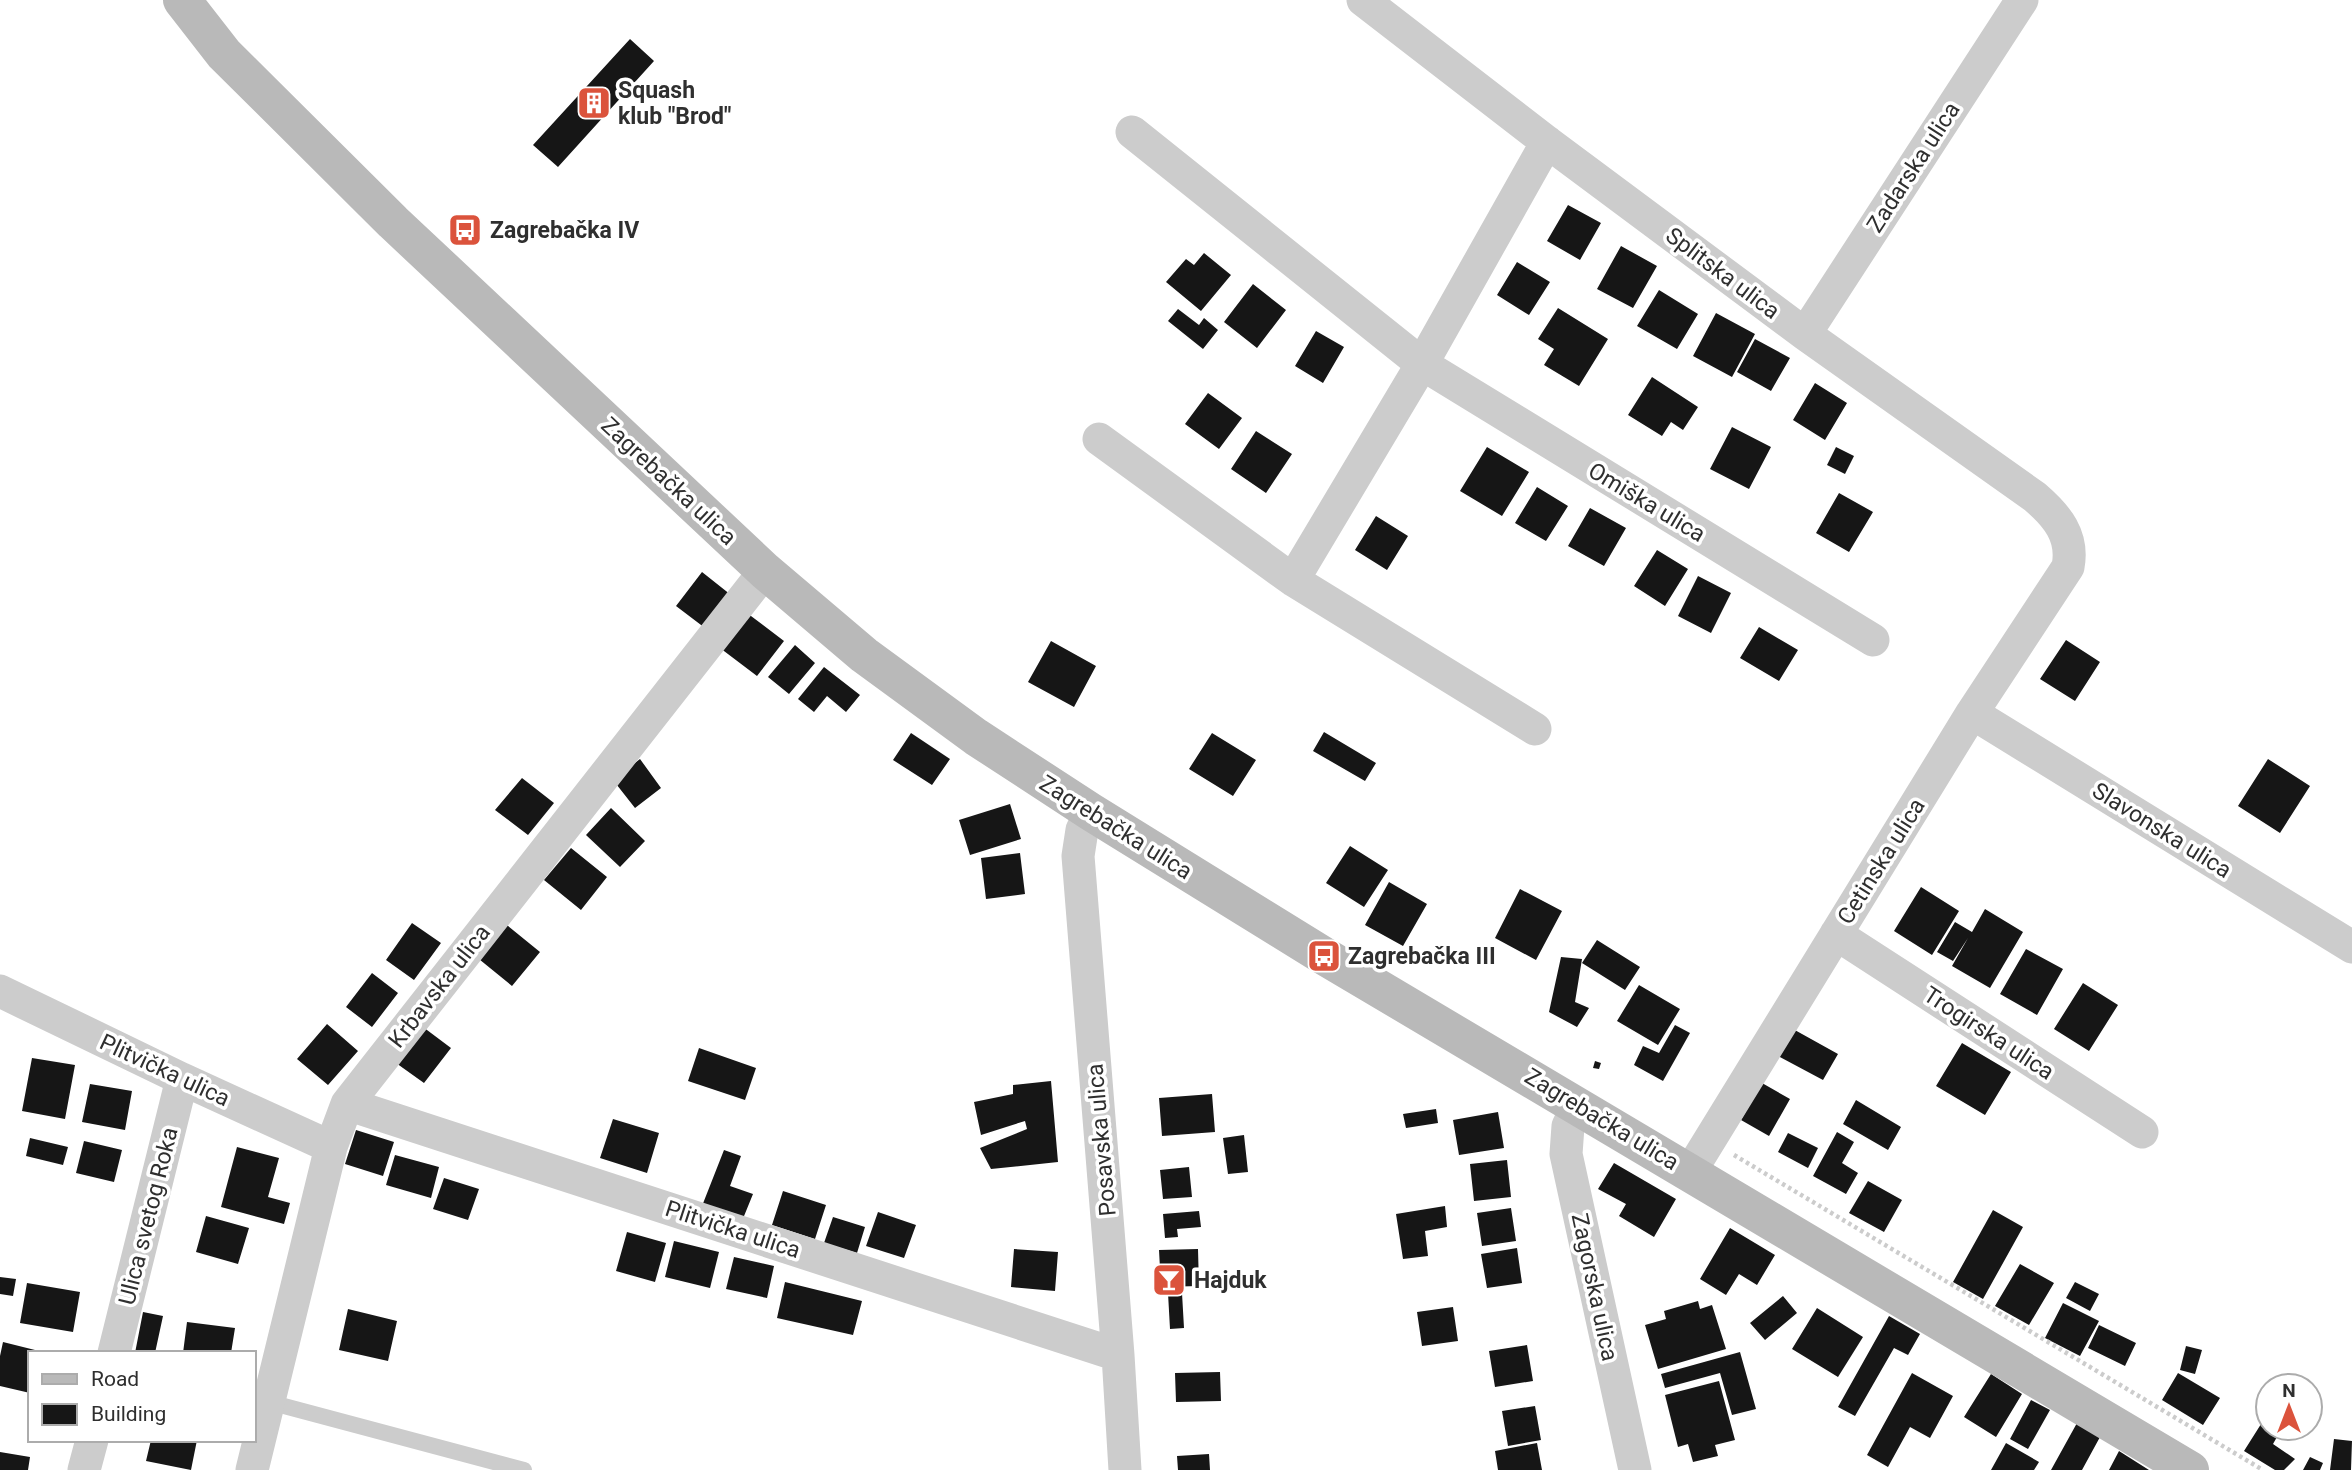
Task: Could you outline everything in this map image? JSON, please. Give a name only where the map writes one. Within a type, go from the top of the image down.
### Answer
[{"type":"main road","name":"Zagrebačka ulica","points":[[182,0],[224,54],[393,222],[765,571],[863,655],[976,737],[1091,812],[1324,956],[1578,1105],[1700,1156],[2190,1470]]},
{"type":"street","name":"Splitska ulica","points":[[1363,0],[1547,142],[1805,334],[2035,497],[2055,515],[2066,534],[2071,552]]},
{"type":"street","name":"Zadarska ulica","points":[[1805,334],[2022,0]]},
{"type":"street","name":"Omiška ulica","points":[[1132,132],[1422,364],[1873,640]]},
{"type":"street","points":[[1293,580],[1422,364],[1547,142]]},
{"type":"street","points":[[1099,439],[1293,580],[1535,729]]},
{"type":"street","name":"Cetinska ulica","points":[[1700,1156],[1972,713],[2068,567],[2071,552]]},
{"type":"street","name":"Krbavska ulica","points":[[253,1470],[331,1147],[347,1104],[765,571]]},
{"type":"street","name":"Slavonska ulica","points":[[1972,713],[2352,947]]},
{"type":"street","name":"Posavska ulica","points":[[1091,812],[1082,830],[1078,856],[1125,1470]]},
{"type":"street","name":"Trogirska ulica","points":[[1836,934],[2142,1132]]},
{"type":"street","name":"Plitvička ulica","points":[[0,992],[331,1147]]},
{"type":"street","name":"Ulica svetog Roka","points":[[114,1351],[182,1079]]},
{"type":"street","name":"Plitvička ulica","points":[[347,1104],[1118,1354]]},
{"type":"street","name":"Zagorska ulica","points":[[1578,1105],[1568,1126],[1566,1154],[1635,1470]]},
{"type":"street","points":[[84,1470],[91,1442]]},
{"type":"lane","points":[[269,1402],[524,1470]]},
{"type":"path","points":[[1700,1156],[2263,1470]]},
{"type":"building","name":"Squash klub \"Brod\"","points":[[630,39],[654,61],[558,167],[533,145]]},
{"type":"building","points":[[1568,205],[1601,223],[1580,260],[1547,241]]},
{"type":"building","points":[[1621,246],[1657,266],[1633,308],[1597,289]]},
{"type":"building","points":[[1204,253],[1231,275],[1201,311],[1166,282],[1186,259],[1194,265]]},
{"type":"building","points":[[1517,262],[1550,282],[1529,315],[1497,295]]},
{"type":"building","points":[[1253,284],[1286,310],[1257,348],[1224,322]]},
{"type":"building","points":[[1659,290],[1698,314],[1677,349],[1637,326]]},
{"type":"building","points":[[1558,308],[1608,339],[1579,386],[1544,365],[1554,349],[1538,339]]},
{"type":"building","points":[[1178,309],[1199,325],[1204,318],[1218,330],[1203,349],[1168,321]]},
{"type":"building","points":[[1716,313],[1755,334],[1732,377],[1693,356]]},
{"type":"building","points":[[1316,331],[1344,347],[1323,383],[1295,366]]},
{"type":"building","points":[[1755,339],[1790,358],[1771,391],[1737,372]]},
{"type":"building","points":[[1652,377],[1698,407],[1683,430],[1671,422],[1662,436],[1628,415]]},
{"type":"building","points":[[1815,383],[1847,403],[1825,440],[1793,420]]},
{"type":"building","points":[[1208,393],[1242,418],[1219,449],[1185,424]]},
{"type":"building","points":[[1732,427],[1771,447],[1749,489],[1710,469]]},
{"type":"building","points":[[1256,431],[1292,454],[1266,493],[1231,469]]},
{"type":"building","points":[[1487,447],[1529,472],[1502,516],[1460,491]]},
{"type":"building","points":[[1836,447],[1854,456],[1845,474],[1827,465]]},
{"type":"building","points":[[1537,487],[1568,506],[1546,541],[1515,523]]},
{"type":"building","points":[[1839,493],[1873,512],[1849,552],[1816,533]]},
{"type":"building","points":[[1590,508],[1626,528],[1604,566],[1568,546]]},
{"type":"building","points":[[1376,516],[1408,536],[1387,570],[1355,550]]},
{"type":"building","points":[[1657,550],[1688,569],[1665,606],[1634,586]]},
{"type":"building","points":[[702,572],[731,595],[705,628],[676,606]]},
{"type":"building","points":[[1698,576],[1731,593],[1711,633],[1678,616]]},
{"type":"building","points":[[747,613],[784,641],[757,676],[720,648]]},
{"type":"building","points":[[1759,627],[1798,650],[1779,681],[1740,658]]},
{"type":"building","points":[[2066,640],[2100,662],[2075,701],[2040,679]]},
{"type":"building","points":[[1051,641],[1096,666],[1074,707],[1028,682]]},
{"type":"building","points":[[795,645],[815,663],[789,694],[768,677]]},
{"type":"building","points":[[824,667],[860,695],[846,712],[827,696],[814,712],[798,699]]},
{"type":"building","points":[[1324,732],[1376,763],[1365,781],[1313,751]]},
{"type":"building","points":[[911,733],[950,759],[932,785],[893,760]]},
{"type":"building","points":[[1212,733],[1256,760],[1233,796],[1189,769]]},
{"type":"building","points":[[640,759],[661,788],[635,808],[613,780]]},
{"type":"building","points":[[2268,759],[2310,786],[2280,833],[2238,806]]},
{"type":"building","points":[[522,778],[554,803],[528,835],[495,810]]},
{"type":"building","points":[[1010,804],[1021,839],[970,855],[959,820]]},
{"type":"building","points":[[611,808],[645,841],[620,867],[586,835]]},
{"type":"building","points":[[1350,846],[1388,870],[1364,907],[1326,883]]},
{"type":"building","points":[[571,848],[607,877],[581,910],[544,880]]},
{"type":"building","points":[[1020,853],[1025,894],[986,899],[981,858]]},
{"type":"building","points":[[1389,882],[1427,904],[1403,946],[1365,925]]},
{"type":"building","points":[[1921,887],[1959,911],[1932,955],[1894,931]]},
{"type":"building","points":[[1520,889],[1562,911],[1536,960],[1495,938]]},
{"type":"building","points":[[1985,909],[2023,932],[1990,988],[1952,966],[1968,938],[1953,961],[1937,952],[1955,922],[1972,932]]},
{"type":"building","points":[[502,921],[540,952],[512,986],[474,955]]},
{"type":"building","points":[[412,923],[441,943],[414,980],[386,960]]},
{"type":"building","points":[[1597,940],[1640,967],[1625,990],[1582,963]]},
{"type":"building","points":[[2026,949],[2063,969],[2037,1015],[2000,994]]},
{"type":"building","points":[[1561,957],[1582,959],[1575,1002],[1589,1008],[1577,1027],[1549,1012]]},
{"type":"building","points":[[372,973],[398,993],[372,1027],[346,1007]]},
{"type":"building","points":[[2083,983],[2118,1005],[2089,1051],[2054,1029]]},
{"type":"building","points":[[1639,985],[1680,1009],[1658,1045],[1617,1021]]},
{"type":"building","points":[[327,1024],[358,1051],[328,1085],[297,1059]]},
{"type":"building","points":[[1675,1025],[1690,1033],[1663,1081],[1634,1065],[1643,1046],[1659,1053]]},
{"type":"building","points":[[423,1027],[451,1048],[424,1083],[396,1063]]},
{"type":"building","points":[[1793,1029],[1838,1054],[1823,1080],[1778,1056]]},
{"type":"building","points":[[1962,1043],[2011,1072],[1985,1115],[1936,1086]]},
{"type":"building","points":[[699,1048],[756,1068],[745,1100],[688,1081]]},
{"type":"building","points":[[32,1058],[75,1065],[65,1119],[22,1111]]},
{"type":"building","points":[[1595,1061],[1601,1063],[1599,1069],[1593,1068]]},
{"type":"building","points":[[1051,1081],[1058,1162],[991,1169],[980,1148],[1027,1129],[1025,1121],[981,1135],[974,1102],[1013,1094],[1013,1085]]},
{"type":"building","points":[[1762,1083],[1790,1099],[1769,1136],[1741,1120]]},
{"type":"building","points":[[90,1084],[132,1091],[125,1130],[82,1122]]},
{"type":"building","points":[[1212,1094],[1215,1132],[1162,1136],[1159,1098]]},
{"type":"building","points":[[1856,1100],[1901,1127],[1888,1150],[1843,1124]]},
{"type":"building","points":[[1436,1109],[1438,1123],[1406,1128],[1403,1114]]},
{"type":"building","points":[[1498,1112],[1504,1148],[1459,1155],[1453,1120]]},
{"type":"building","points":[[613,1119],[659,1133],[647,1173],[600,1158]]},
{"type":"building","points":[[356,1130],[394,1142],[383,1176],[345,1164]]},
{"type":"building","points":[[1837,1132],[1854,1142],[1842,1163],[1858,1173],[1846,1194],[1813,1176]]},
{"type":"building","points":[[1788,1133],[1818,1148],[1808,1168],[1778,1152]]},
{"type":"building","points":[[1244,1135],[1248,1172],[1228,1174],[1223,1138]]},
{"type":"building","points":[[30,1138],[68,1147],[63,1165],[26,1156]]},
{"type":"building","points":[[84,1141],[122,1150],[114,1182],[76,1173]]},
{"type":"building","points":[[237,1147],[279,1158],[268,1197],[290,1203],[284,1224],[221,1207]]},
{"type":"building","points":[[724,1150],[741,1156],[730,1186],[753,1194],[742,1221],[702,1206]]},
{"type":"building","points":[[395,1155],[439,1167],[431,1198],[386,1185]]},
{"type":"building","points":[[1507,1160],[1511,1197],[1474,1201],[1470,1164]]},
{"type":"building","points":[[1614,1163],[1676,1199],[1654,1237],[1619,1216],[1626,1204],[1598,1189]]},
{"type":"building","points":[[1189,1167],[1192,1197],[1163,1199],[1160,1170]]},
{"type":"building","points":[[444,1178],[479,1189],[468,1220],[433,1209]]},
{"type":"building","points":[[1868,1181],[1902,1200],[1884,1232],[1849,1213]]},
{"type":"building","points":[[783,1191],[826,1205],[815,1239],[772,1225]]},
{"type":"building","points":[[1445,1206],[1447,1227],[1425,1231],[1428,1256],[1403,1259],[1396,1214]]},
{"type":"building","points":[[1511,1208],[1516,1241],[1482,1246],[1477,1213]]},
{"type":"building","points":[[1993,1210],[2023,1227],[1983,1299],[1953,1282]]},
{"type":"building","points":[[1199,1211],[1201,1227],[1177,1229],[1178,1237],[1165,1238],[1163,1214]]},
{"type":"building","points":[[878,1212],[916,1225],[904,1258],[866,1246]]},
{"type":"building","points":[[206,1216],[249,1228],[238,1264],[196,1252]]},
{"type":"building","points":[[833,1217],[865,1227],[857,1253],[824,1243]]},
{"type":"building","points":[[1730,1228],[1775,1255],[1757,1285],[1739,1274],[1726,1295],[1700,1279]]},
{"type":"building","points":[[627,1232],[666,1243],[655,1282],[616,1271]]},
{"type":"building","points":[[674,1241],[719,1252],[710,1288],[665,1277]]},
{"type":"building","points":[[1517,1248],[1522,1283],[1487,1288],[1481,1254]]},
{"type":"building","points":[[1014,1249],[1058,1252],[1055,1291],[1011,1287]]},
{"type":"building","points":[[1198,1249],[1199,1286],[1161,1287],[1159,1250]]},
{"type":"building","points":[[734,1257],[774,1266],[767,1298],[726,1289]]},
{"type":"building","points":[[2020,1264],[2054,1283],[2029,1325],[1995,1306]]},
{"type":"building","points":[[0,1277],[16,1279],[13,1296],[0,1294]]},
{"type":"building","points":[[785,1282],[862,1301],[853,1335],[777,1318]]},
{"type":"building","points":[[2075,1282],[2099,1294],[2090,1311],[2066,1298]]},
{"type":"building","points":[[27,1283],[80,1292],[73,1332],[20,1323]]},
{"type":"building","points":[[1168,1293],[1182,1293],[1184,1328],[1170,1329]]},
{"type":"building","points":[[1783,1296],[1797,1313],[1765,1340],[1750,1323]]},
{"type":"building","points":[[1698,1301],[1700,1309],[1712,1305],[1726,1349],[1658,1369],[1645,1325],[1666,1319],[1664,1311]]},
{"type":"building","points":[[2063,1303],[2099,1321],[2080,1356],[2045,1338]]},
{"type":"building","points":[[1453,1307],[1458,1341],[1422,1346],[1417,1312]]},
{"type":"building","points":[[1817,1308],[1863,1337],[1838,1377],[1792,1349]]},
{"type":"building","points":[[348,1309],[397,1321],[388,1361],[339,1350]]},
{"type":"building","points":[[143,1312],[163,1316],[155,1351],[135,1351]]},
{"type":"building","points":[[1889,1316],[1920,1334],[1908,1355],[1894,1348],[1855,1416],[1838,1407]]},
{"type":"building","points":[[187,1322],[235,1328],[231,1351],[183,1351]]},
{"type":"building","points":[[2099,1325],[2136,1343],[2125,1366],[2088,1348]]},
{"type":"building","points":[[3,1342],[39,1351],[28,1351],[28,1393],[0,1386]]},
{"type":"building","points":[[1527,1345],[1533,1381],[1495,1387],[1489,1351]]},
{"type":"building","points":[[2186,1346],[2202,1350],[2195,1374],[2180,1370]]},
{"type":"building","points":[[1740,1352],[1756,1409],[1732,1415],[1720,1373],[1665,1388],[1661,1374]]},
{"type":"building","points":[[1220,1372],[1221,1401],[1176,1402],[1175,1373]]},
{"type":"building","points":[[1912,1373],[1953,1396],[1930,1438],[1910,1427],[1888,1467],[1867,1455]]},
{"type":"building","points":[[2178,1373],[2220,1398],[2203,1425],[2162,1400]]},
{"type":"building","points":[[1991,1374],[2022,1394],[1996,1437],[1964,1417]]},
{"type":"building","points":[[1719,1381],[1735,1440],[1715,1445],[1718,1456],[1693,1462],[1688,1444],[1678,1447],[1665,1395]]},
{"type":"building","points":[[2031,1400],[2050,1410],[2028,1449],[2010,1439]]},
{"type":"building","points":[[1535,1406],[1541,1440],[1508,1446],[1502,1411]]},
{"type":"building","points":[[2077,1423],[2100,1437],[2082,1470],[2051,1470]]},
{"type":"building","points":[[2254,1435],[2254,1442],[2274,1442],[2273,1444],[2295,1459],[2284,1470],[2275,1470],[2244,1451]]},
{"type":"building","points":[[2334,1439],[2352,1441],[2351,1470],[2330,1470]]},
{"type":"building","points":[[151,1442],[197,1442],[191,1470],[146,1461]]},
{"type":"building","points":[[1537,1443],[1542,1470],[1498,1470],[1495,1451]]},
{"type":"building","points":[[2006,1443],[2039,1462],[2034,1470],[1991,1470]]},
{"type":"building","points":[[2119,1451],[2149,1470],[2109,1470]]},
{"type":"building","points":[[0,1452],[30,1457],[28,1470],[0,1470]]},
{"type":"building","points":[[1209,1454],[1210,1470],[1178,1470],[1177,1456]]},
{"type":"building","points":[[2310,1457],[2323,1463],[2320,1470],[2303,1470]]},
{"type":"place","name":"Squash klub \"Brod\"","points":[[594,103]]},
{"type":"place","name":"Zagrebačka IV","points":[[465,230]]},
{"type":"place","name":"Zagrebačka III","points":[[1324,956]]},
{"type":"place","name":"Hajduk","points":[[1169,1280]]}]
